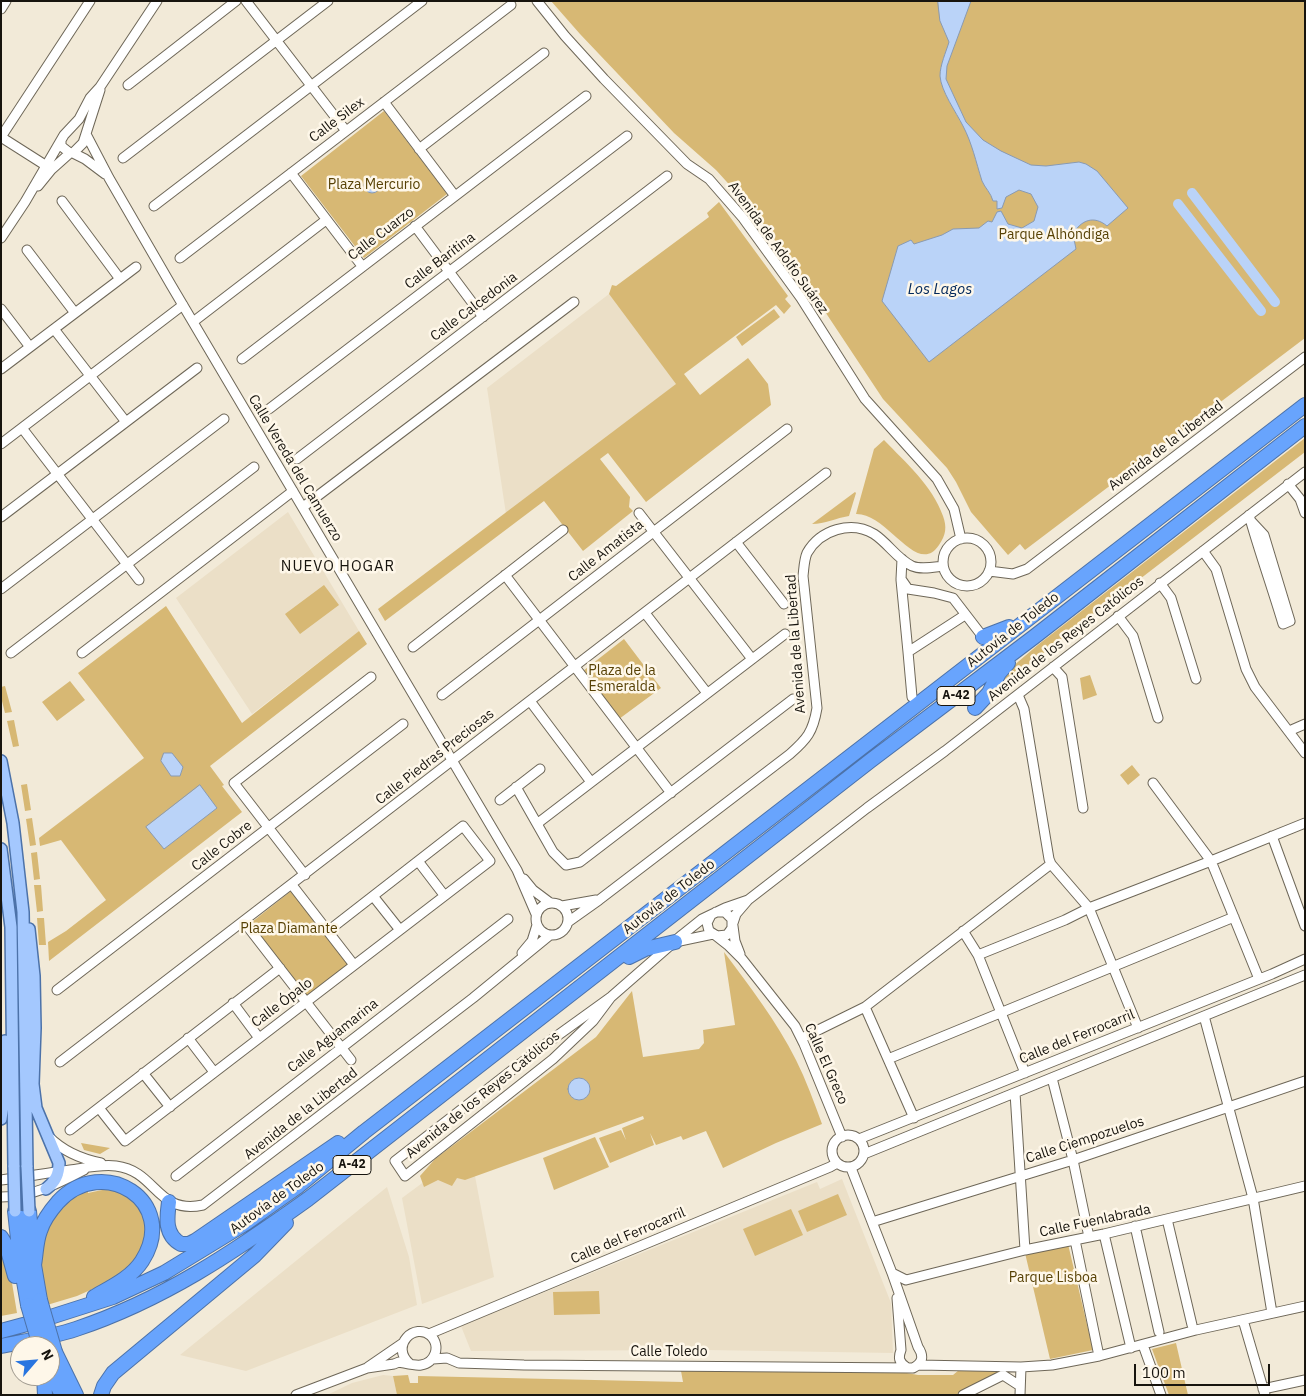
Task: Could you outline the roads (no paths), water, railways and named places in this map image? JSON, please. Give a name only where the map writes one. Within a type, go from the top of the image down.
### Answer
[{"type":"highway","name":"Autovía de Toledo","points":[[4,1329],[113,1297],[156,1277],[210,1245],[297,1187],[364,1132],[1305,406]]},
{"type":"highway","name":"Autovía de Toledo","points":[[1,1346],[74,1329],[171,1289],[222,1259],[308,1200],[870,761],[1034,637],[1305,426]]},
{"type":"highway","points":[[983,637],[1024,621]]},
{"type":"highway","points":[[975,708],[989,693],[999,673],[1034,637]]},
{"type":"highway","points":[[880,734],[912,697]]},
{"type":"highway","points":[[870,761],[892,752],[920,734]]},
{"type":"highway","points":[[608,967],[645,949],[675,942]]},
{"type":"highway","points":[[169,1202],[166,1215],[171,1236],[181,1244],[189,1244],[284,1181],[334,1145],[364,1132]]},
{"type":"highway","points":[[38,1336],[34,1302],[34,1265],[40,1231],[52,1209],[69,1192],[78,1187],[99,1181],[116,1183],[134,1192],[148,1209],[152,1221],[151,1240],[147,1251],[134,1271],[76,1308]]},
{"type":"highway","points":[[101,1395],[104,1386],[113,1373],[255,1255],[308,1200]]},
{"type":"highway","points":[[22,1211],[34,1265]]},
{"type":"highway","points":[[22,1211],[20,1258],[34,1302],[76,1395]]},
{"type":"highway","points":[[1,1237],[7,1247],[18,1286],[34,1302]]},
{"type":"highway","points":[[60,1340],[74,1329]]},
{"type":"main road","points":[[1,761],[13,823],[23,912],[27,1167],[22,1211]]},
{"type":"main road","points":[[1,849],[11,927],[14,1167],[22,1211]]},
{"type":"main road","points":[[20,883],[29,924],[34,976],[33,1084],[36,1108],[45,1132],[57,1154],[59,1172],[52,1184],[46,1189]]},
{"type":"main road","points":[[1,1119],[5,1030],[5,956],[11,927]]},
{"type":"street","points":[[1,9],[6,1]]},
{"type":"street","points":[[45,165],[1,137],[90,1]]},
{"type":"street","points":[[1,238],[25,202],[45,165],[70,128],[75,125],[90,98],[100,87],[157,1]]},
{"type":"street","points":[[128,84],[236,1]]},
{"type":"street","points":[[246,1],[346,131]]},
{"type":"street","points":[[123,158],[328,1]]},
{"type":"street","points":[[154,206],[422,1]]},
{"type":"street","name":"Avenida de Adolfo Suárez","points":[[537,1],[565,36],[604,79],[687,164],[709,179],[743,218],[801,298],[865,399],[937,479],[954,509],[961,538]]},
{"type":"street","name":"Calle Silex","points":[[180,258],[511,5]]},
{"type":"street","points":[[419,149],[544,53]]},
{"type":"street","points":[[25,202],[51,170],[83,143],[100,87]]},
{"type":"street","name":"Calle Cuarzo","points":[[242,359],[586,96]]},
{"type":"street","points":[[384,102],[454,196]]},
{"type":"street","points":[[75,125],[82,128],[86,133]]},
{"type":"street","name":"Calle Vereda del Camuerzo","points":[[86,133],[109,178],[183,305],[520,875],[536,914]]},
{"type":"street","name":"Calle Baritina","points":[[269,409],[627,136]]},
{"type":"street","points":[[61,141],[61,146],[71,153]]},
{"type":"street","name":"Calle Vereda del Camuerzo","points":[[71,153],[95,166],[109,178]]},
{"type":"street","points":[[291,173],[362,266]]},
{"type":"street","name":"Calle Calcedonia","points":[[297,459],[667,176]]},
{"type":"street","points":[[62,201],[120,278]]},
{"type":"street","points":[[193,322],[326,220]]},
{"type":"street","points":[[415,226],[483,317]]},
{"type":"street","points":[[27,250],[76,313]]},
{"type":"street","points":[[1,369],[136,267]]},
{"type":"street","points":[[303,508],[574,302]]},
{"type":"street","points":[[1,444],[183,305]]},
{"type":"street","points":[[1,309],[30,347]]},
{"type":"street","points":[[54,329],[126,422]]},
{"type":"street","name":"Avenida de la Libertad","points":[[989,571],[1013,574],[1027,569],[1305,357]]},
{"type":"street","points":[[1,518],[197,368]]},
{"type":"street","points":[[1,589],[224,419]]},
{"type":"street","points":[[22,428],[139,580]]},
{"type":"street","name":"Calle Amatista","points":[[442,695],[787,428]]},
{"type":"street","points":[[11,653],[254,467]]},
{"type":"street","name":"Calle Piedras Preciosas","points":[[60,1062],[826,472]]},
{"type":"street","name":"Avenida de los Reyes Católicos","points":[[733,923],[736,914],[748,900],[1018,695],[1160,583],[1250,517],[1305,472]]},
{"type":"street","points":[[1288,484],[1300,499],[1305,513]]},
{"type":"street","points":[[82,653],[294,491]]},
{"type":"street","points":[[639,513],[752,659]]},
{"type":"street","points":[[1250,517],[1264,536],[1290,621],[1283,624],[1250,517]]},
{"type":"street","name":"Avenida de la Libertad","points":[[568,922],[790,754],[807,739],[814,724],[816,708],[803,576],[807,554],[816,542],[828,532],[843,528],[858,528],[874,534],[914,567],[930,568],[943,566]]},
{"type":"street","points":[[413,646],[563,530]]},
{"type":"street","points":[[961,538],[972,538],[985,546],[991,560],[989,571],[984,578],[977,584],[970,586],[962,586],[950,579],[943,566],[946,550],[954,541],[961,538]]},
{"type":"street","points":[[736,542],[784,604]]},
{"type":"street","points":[[1203,551],[1216,569],[1246,669],[1255,687],[1305,753]]},
{"type":"street","points":[[902,559],[901,579],[912,697]]},
{"type":"street","points":[[505,575],[671,793]]},
{"type":"street","points":[[901,579],[908,589],[953,598],[983,637]]},
{"type":"street","points":[[1160,583],[1171,598],[1196,679]]},
{"type":"street","points":[[644,613],[707,693]]},
{"type":"street","points":[[908,652],[964,614]]},
{"type":"street","points":[[1118,616],[1134,636],[1158,718]]},
{"type":"street","points":[[538,823],[785,634]]},
{"type":"street","points":[[1053,667],[1062,677],[1084,808]]},
{"type":"street","points":[[305,875],[234,783],[371,677]]},
{"type":"street","points":[[1018,695],[1024,709],[1036,789],[1051,864],[1089,908],[1115,967],[1138,1028]]},
{"type":"street","points":[[516,787],[553,852],[566,865],[580,862],[793,699]]},
{"type":"street","points":[[530,701],[591,782]]},
{"type":"street","name":"Calle Cobre","points":[[57,990],[403,724]]},
{"type":"street","points":[[1289,731],[1305,724]]},
{"type":"street","points":[[500,800],[540,769]]},
{"type":"street","points":[[1153,782],[1211,861],[1259,979]]},
{"type":"street","points":[[978,955],[1065,920],[1089,908],[1305,823]]},
{"type":"street","name":"Calle Ópalo","points":[[99,1108],[125,1142],[490,861],[463,826],[418,861]]},
{"type":"street","points":[[1272,836],[1305,926]]},
{"type":"street","points":[[328,930],[418,861],[444,895]]},
{"type":"street","points":[[802,1038],[865,1007],[1051,864]]},
{"type":"street","name":"Calle Vereda del Camuerzo","points":[[520,875],[533,890],[549,902]]},
{"type":"street","points":[[292,885],[354,965]]},
{"type":"street","points":[[373,896],[400,930]]},
{"type":"street","points":[[562,906],[599,900]]},
{"type":"street","name":"Avenida de los Reyes Católicos","points":[[611,997],[593,1021],[553,1060],[405,1176],[395,1161],[611,997],[682,935],[713,913],[748,900]]},
{"type":"street","points":[[549,902],[562,906],[568,916],[568,922],[562,932],[550,935],[544,933],[537,925],[536,914],[542,905],[549,902]]},
{"type":"street","points":[[722,911],[728,914],[733,923],[735,941],[742,959],[708,929],[707,923],[713,913],[722,911]]},
{"type":"street","points":[[888,1059],[1234,917]]},
{"type":"street","name":"Calle Aguamarina","points":[[176,1176],[508,919]]},
{"type":"street","points":[[244,922],[351,1060]]},
{"type":"street","points":[[714,935],[726,935],[731,930],[733,923]]},
{"type":"street","name":"Avenida de la Libertad","points":[[513,965],[532,940],[537,925]]},
{"type":"street","points":[[963,931],[978,955],[1025,1073]]},
{"type":"street","name":"Avenida de la Libertad","points":[[169,1202],[190,1207],[203,1205],[550,935]]},
{"type":"street","name":"Avenida de los Reyes Católicos","points":[[675,942],[714,935]]},
{"type":"street","name":"Calle El Greco","points":[[742,959],[802,1038],[842,1137]]},
{"type":"street","name":"Calle del Ferrocarril","points":[[859,1139],[1305,959]]},
{"type":"street","points":[[70,1130],[280,968]]},
{"type":"street","name":"Calle del Ferrocarril","points":[[864,1154],[1305,975]]},
{"type":"street","points":[[233,1003],[260,1038]]},
{"type":"street","points":[[865,1007],[914,1118]]},
{"type":"street","points":[[1204,1016],[1252,1198],[1272,1313]]},
{"type":"street","points":[[578,1021],[584,1030]]},
{"type":"street","points":[[188,1038],[214,1072]]},
{"type":"street","points":[[143,1073],[170,1107]]},
{"type":"street","points":[[1052,1078],[1073,1160],[1089,1237]]},
{"type":"street","name":"Calle Ciempozuelos","points":[[872,1222],[1073,1160],[1305,1080]]},
{"type":"street","points":[[1015,1094],[1025,1250]]},
{"type":"street","points":[[45,1132],[63,1149],[72,1154],[87,1160],[133,1171],[147,1180],[169,1202]]},
{"type":"street","points":[[849,1135],[859,1139],[863,1144],[864,1154],[861,1162],[851,1168],[841,1166],[836,1162],[832,1152],[835,1142],[849,1135]]},
{"type":"street","name":"Calle del Ferrocarril","points":[[429,1334],[830,1167],[836,1162]]},
{"type":"street","points":[[1,1180],[91,1167],[116,1166]]},
{"type":"street","points":[[1,1197],[20,1196],[46,1189],[91,1167]]},
{"type":"street","points":[[851,1168],[897,1286],[918,1347],[922,1352],[922,1360],[913,1368],[906,1367],[901,1363],[899,1356],[901,1350],[897,1286]]},
{"type":"street","name":"Calle Fuenlabrada","points":[[892,1273],[906,1280],[1025,1250],[1104,1234],[1305,1186]]},
{"type":"street","points":[[1167,1219],[1192,1324]]},
{"type":"street","points":[[1135,1226],[1159,1332]]},
{"type":"street","points":[[1104,1234],[1131,1348]]},
{"type":"street","points":[[1075,1240],[1099,1356]]},
{"type":"street","points":[[918,1365],[1003,1371],[1021,1367],[1052,1365],[1099,1356],[1196,1330],[1305,1306]]},
{"type":"street","points":[[1243,1320],[1264,1392],[1305,1380]]},
{"type":"street","points":[[296,1395],[367,1368],[399,1362],[420,1366],[429,1363],[433,1359],[436,1348],[435,1342],[429,1334],[421,1331],[409,1334],[403,1343],[367,1368]]},
{"type":"street","points":[[403,1343],[403,1355],[410,1364]]},
{"type":"street","points":[[901,1350],[906,1345],[912,1344],[918,1347]]},
{"type":"street","points":[[1143,1345],[1161,1395]]},
{"type":"street","name":"Calle Toledo","points":[[433,1359],[447,1358],[459,1363],[524,1365],[906,1367]]},
{"type":"street","points":[[1020,1390],[1021,1367]]},
{"type":"street","points":[[1003,1371],[1020,1390]]},
{"type":"street","points":[[962,1395],[1003,1371]]},
{"type":"water","name":"Los Lagos","points":[[938,1],[971,1],[947,66],[946,79],[966,122],[983,140],[1031,165],[1046,166],[1079,162],[1086,164],[1097,171],[1128,208],[1107,226],[1093,220],[1080,225],[1073,234],[1076,249],[929,362],[882,301],[898,246],[911,240],[914,244],[942,235],[953,229],[979,228],[988,221],[992,222],[997,212],[1001,211],[1008,224],[1022,228],[1034,221],[1038,207],[1031,194],[1019,190],[1006,197],[1002,208],[997,209],[997,201],[993,201],[982,181],[969,139],[941,82],[941,67],[949,42],[940,21]]},
{"type":"water","points":[[369,177],[375,177],[380,182],[378,191],[369,193],[364,188],[364,182]]},
{"type":"water","points":[[164,753],[172,753],[183,767],[180,776],[171,776],[161,761]]},
{"type":"water","points":[[200,785],[217,808],[164,849],[146,827]]},
{"type":"water","points":[[579,1078],[587,1081],[590,1089],[587,1097],[579,1100],[571,1097],[568,1089],[571,1081]]},
{"type":"waterway","points":[[1192,193],[1275,302]]},
{"type":"waterway","points":[[1178,204],[1261,311]]},
{"type":"district","name":"NUEVO HOGAR","points":[[338,567]]},
{"type":"park label","name":"Plaza Mercurio","points":[[374,185]]},
{"type":"park label","name":"Parque Alhóndiga","points":[[1054,235]]},
{"type":"park label","name":"Plaza de la Esmeralda","points":[[622,680]]},
{"type":"park label","name":"Plaza Diamante","points":[[289,929]]},
{"type":"park label","name":"Parque Lisboa","points":[[1053,1278]]}]
